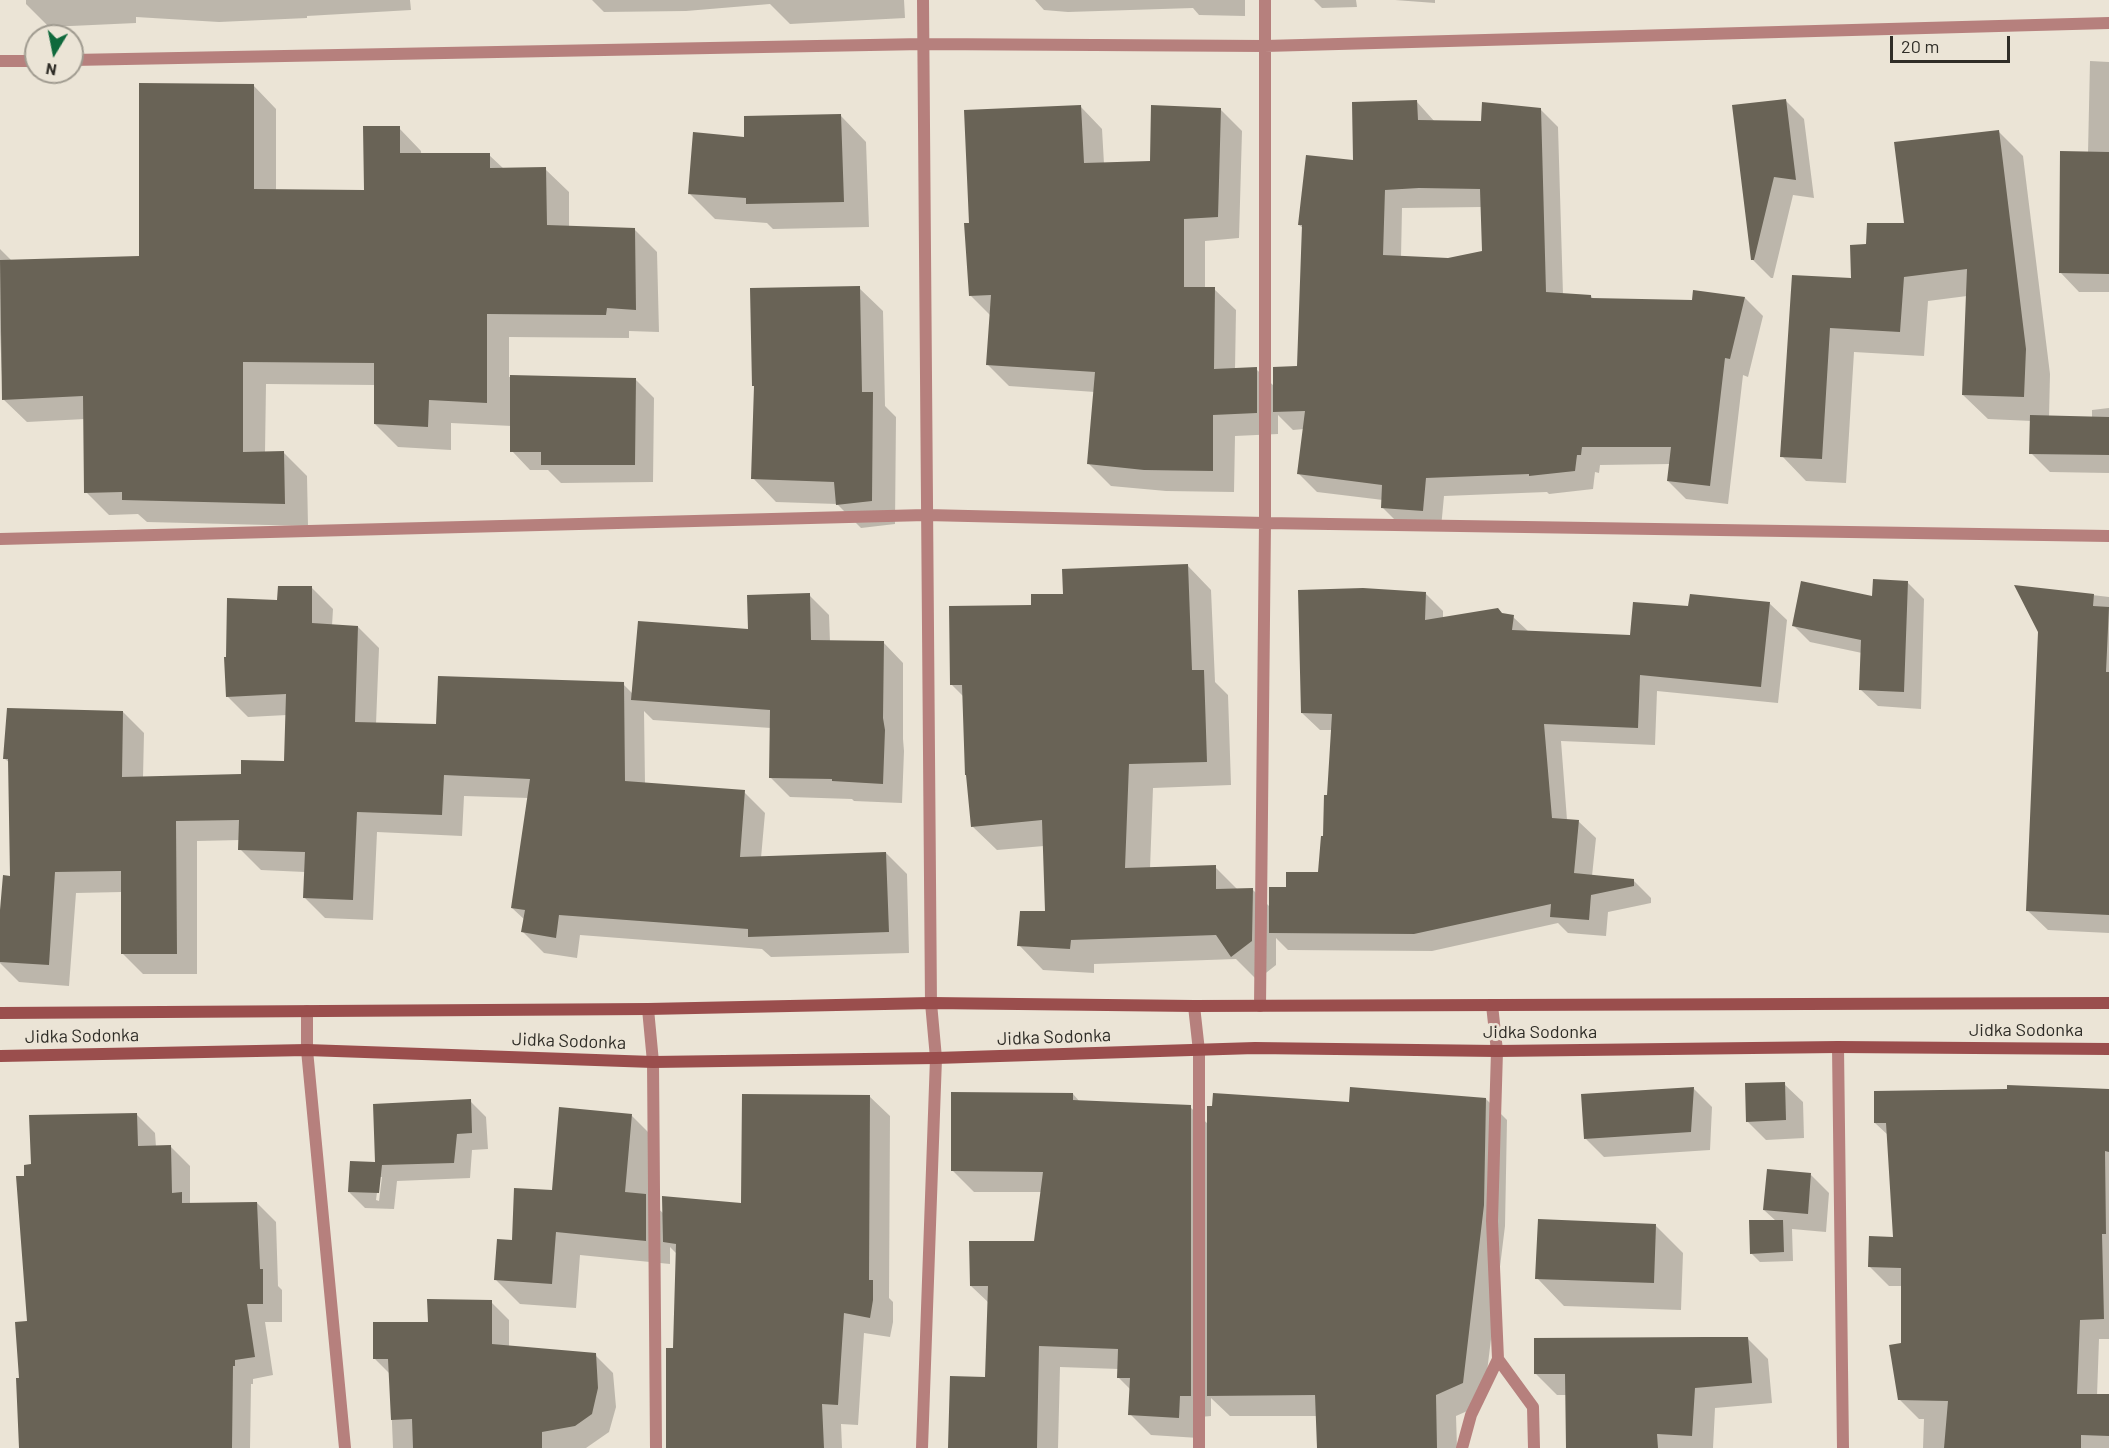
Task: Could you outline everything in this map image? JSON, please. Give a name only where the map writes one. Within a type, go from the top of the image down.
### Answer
[{"type":"main road","name":"Jidka Sodonka","points":[[0,1013],[648,1009],[931,1003],[1260,1006],[2109,1003]]},
{"type":"main road","name":"Jidka Sodonka","points":[[0,1056],[307,1050],[653,1062],[936,1058],[1255,1048],[1497,1051],[1838,1047],[2109,1049]]},
{"type":"street","points":[[922,1448],[936,1058],[931,1003],[923,0]]},
{"type":"street","points":[[1260,1006],[1265,523],[1265,0]]},
{"type":"street","points":[[84,60],[923,44],[1265,46],[2109,24]]},
{"type":"street","points":[[0,61],[24,61]]},
{"type":"street","points":[[0,539],[926,515],[1265,523],[2109,536]]},
{"type":"street","points":[[1462,1448],[1471,1415],[1498,1359],[1492,1221],[1497,1051],[1492,1005]]},
{"type":"street","points":[[1194,1006],[1199,1051],[1199,1448]]},
{"type":"street","points":[[648,1009],[653,1062],[656,1448]]},
{"type":"street","points":[[308,1011],[307,1050],[345,1448]]},
{"type":"street","points":[[1838,1047],[1843,1448]]},
{"type":"street","points":[[1498,1359],[1533,1407],[1534,1448]]},
{"type":"building","points":[[139,83],[254,84],[254,189],[364,190],[363,126],[400,126],[400,153],[490,153],[490,168],[546,167],[547,225],[635,228],[636,310],[607,308],[606,315],[487,314],[487,403],[429,400],[428,427],[374,424],[374,363],[243,362],[243,452],[284,451],[285,504],[122,500],[122,492],[84,493],[83,396],[2,400],[0,260],[139,256]]},
{"type":"building","points":[[1786,99],[1796,180],[1774,177],[1754,260],[1751,260],[1732,105]]},
{"type":"building","points":[[1417,100],[1418,120],[1481,121],[1482,102],[1541,108],[1546,292],[1591,295],[1591,298],[1692,300],[1693,290],[1745,297],[1730,359],[1725,358],[1710,486],[1667,481],[1671,447],[1582,447],[1581,455],[1577,455],[1575,471],[1529,476],[1529,474],[1426,478],[1423,511],[1381,508],[1382,485],[1297,474],[1305,411],[1273,412],[1273,367],[1297,366],[1302,225],[1298,225],[1306,155],[1353,160],[1352,102]],"holes":[[[1480,189],[1482,251],[1448,258],[1383,255],[1385,190]]]},
{"type":"building","points":[[1081,105],[1084,163],[1150,161],[1151,105],[1221,108],[1218,217],[1184,219],[1184,287],[1215,287],[1214,369],[1257,367],[1257,413],[1213,415],[1213,471],[1144,470],[1087,464],[1095,372],[986,365],[991,295],[969,296],[964,223],[969,223],[964,110]]},
{"type":"building","points":[[841,114],[844,202],[746,204],[746,198],[688,194],[693,132],[744,137],[744,116]]},
{"type":"building","points":[[1999,130],[2026,349],[2024,397],[1962,395],[1967,269],[1904,277],[1900,332],[1830,328],[1822,459],[1780,457],[1792,275],[1851,278],[1850,245],[1866,244],[1867,223],[1904,223],[1894,142]]},
{"type":"building","points":[[2060,151],[2109,152],[2109,274],[2059,273]]},
{"type":"building","points":[[860,286],[862,392],[873,392],[872,501],[836,505],[834,482],[751,479],[754,386],[752,386],[750,288]]},
{"type":"building","points":[[510,375],[636,378],[635,465],[541,465],[541,452],[510,452]]},
{"type":"building","points":[[2030,415],[2109,417],[2109,455],[2029,454]]},
{"type":"building","points":[[1188,564],[1192,670],[1204,670],[1207,762],[1129,764],[1125,868],[1216,865],[1216,889],[1253,888],[1252,941],[1231,957],[1216,935],[1071,940],[1070,949],[1017,946],[1020,911],[1045,911],[1042,820],[971,827],[965,775],[962,685],[950,685],[949,606],[1031,605],[1031,594],[1063,594],[1062,569]]},
{"type":"building","points":[[1873,579],[1908,581],[1904,692],[1859,690],[1861,640],[1792,626],[1801,581],[1872,596]]},
{"type":"building","points":[[2014,585],[2094,594],[2093,606],[2109,607],[2106,672],[2109,672],[2109,915],[2026,911],[2038,632]]},
{"type":"building","points":[[278,586],[312,586],[312,623],[358,626],[355,722],[436,724],[438,676],[624,682],[625,781],[745,790],[740,857],[886,852],[889,932],[748,937],[748,929],[559,915],[556,938],[521,932],[525,910],[511,908],[530,779],[444,775],[442,815],[357,812],[353,900],[303,898],[305,852],[238,850],[239,820],[176,821],[177,954],[121,954],[121,871],[55,872],[49,965],[0,962],[3,875],[10,876],[8,759],[3,759],[7,708],[123,711],[122,777],[241,774],[241,760],[284,761],[286,694],[226,697],[224,657],[226,657],[227,598],[277,600]]},
{"type":"building","points":[[1363,588],[1426,592],[1425,620],[1498,608],[1502,613],[1514,615],[1512,630],[1630,635],[1633,602],[1688,606],[1690,594],[1770,602],[1761,687],[1640,675],[1638,728],[1544,724],[1552,818],[1579,820],[1574,873],[1634,879],[1634,886],[1591,895],[1589,920],[1550,917],[1551,904],[1414,934],[1269,933],[1269,887],[1286,887],[1286,872],[1318,872],[1321,836],[1323,836],[1324,795],[1327,795],[1332,714],[1301,713],[1298,590]]},
{"type":"building","points":[[810,593],[811,640],[884,641],[883,784],[832,781],[832,779],[769,778],[770,710],[631,700],[638,621],[748,629],[747,595]]},
{"type":"building","points":[[1785,1082],[1786,1120],[1746,1122],[1745,1083]]},
{"type":"building","points":[[2007,1085],[2109,1089],[2109,1152],[2105,1151],[2106,1234],[2102,1234],[2104,1319],[2080,1320],[2077,1394],[2109,1394],[2109,1436],[2081,1435],[2081,1448],[1944,1448],[1948,1401],[1898,1400],[1889,1345],[1901,1343],[1901,1268],[1868,1267],[1869,1236],[1893,1237],[1886,1123],[1874,1123],[1874,1091],[2007,1089]]},
{"type":"building","points":[[1350,1087],[1486,1098],[1484,1205],[1463,1383],[1436,1395],[1437,1448],[1317,1448],[1315,1395],[1207,1396],[1207,1106],[1212,1106],[1213,1093],[1349,1102]]},
{"type":"building","points":[[1694,1087],[1691,1132],[1584,1139],[1581,1094]]},
{"type":"building","points":[[951,1092],[1073,1093],[1073,1100],[1191,1105],[1191,1396],[1180,1396],[1179,1418],[1128,1415],[1130,1378],[1117,1378],[1118,1349],[1039,1346],[1037,1448],[948,1448],[950,1376],[985,1377],[988,1286],[970,1286],[969,1241],[1034,1241],[1043,1172],[951,1171]]},
{"type":"building","points":[[742,1094],[870,1095],[869,1280],[873,1280],[873,1300],[870,1318],[844,1313],[838,1405],[822,1404],[824,1448],[666,1448],[666,1348],[673,1348],[676,1244],[663,1242],[662,1196],[741,1203]]},
{"type":"building","points":[[471,1099],[472,1133],[457,1134],[454,1163],[382,1165],[379,1193],[348,1192],[350,1161],[375,1162],[373,1104]]},
{"type":"building","points":[[559,1107],[632,1114],[625,1192],[646,1194],[646,1241],[556,1232],[552,1284],[494,1280],[497,1239],[512,1240],[514,1188],[552,1190]]},
{"type":"building","points":[[137,1113],[138,1146],[171,1145],[172,1193],[182,1192],[182,1203],[257,1202],[260,1269],[263,1269],[263,1304],[247,1304],[255,1357],[235,1360],[235,1366],[233,1366],[232,1448],[19,1448],[16,1378],[19,1378],[15,1322],[27,1321],[16,1176],[24,1176],[24,1165],[31,1164],[29,1115]]},
{"type":"building","points":[[1767,1169],[1811,1173],[1808,1214],[1763,1210]]},
{"type":"building","points":[[1538,1219],[1656,1224],[1654,1283],[1535,1279]]},
{"type":"building","points":[[1749,1220],[1783,1220],[1784,1252],[1750,1254]]},
{"type":"building","points":[[427,1299],[492,1300],[492,1344],[596,1353],[598,1388],[592,1414],[575,1426],[542,1432],[542,1448],[413,1448],[412,1419],[391,1420],[388,1359],[373,1359],[373,1322],[428,1322]]},
{"type":"building","points":[[1748,1337],[1752,1383],[1695,1388],[1692,1436],[1657,1434],[1658,1448],[1566,1448],[1565,1374],[1534,1374],[1534,1338]]}]
